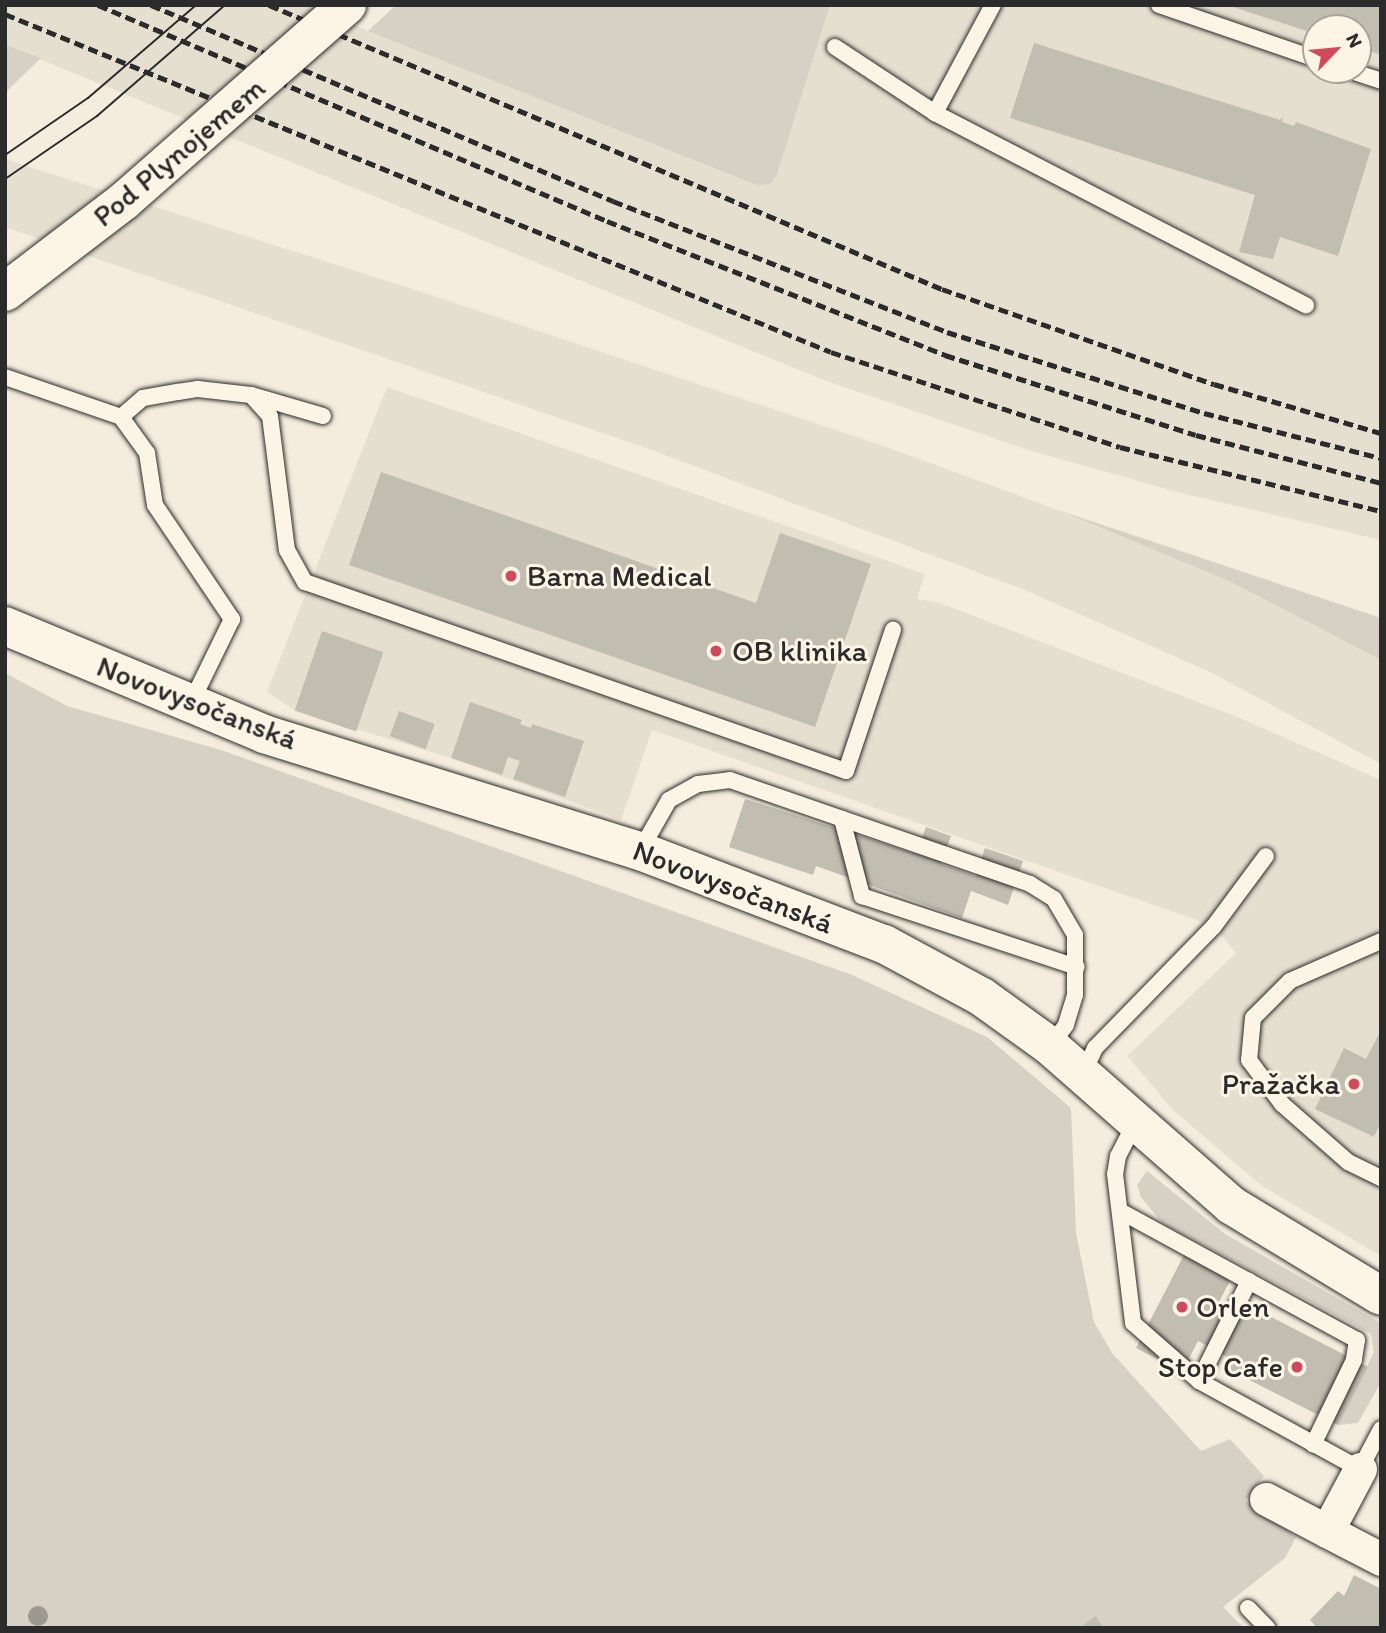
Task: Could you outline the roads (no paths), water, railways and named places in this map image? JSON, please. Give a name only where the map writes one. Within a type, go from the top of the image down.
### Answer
[{"type":"main road","name":"Pod Plynojemem","points":[[5,292],[124,201],[348,5]]},
{"type":"main road","name":"Novovysočanská","points":[[5,626],[264,734],[640,851],[884,944],[982,997],[1050,1046],[1231,1205],[1381,1296]]},
{"type":"street","points":[[1328,1531],[1360,1469]]},
{"type":"street","points":[[1266,1499],[1381,1559]]},
{"type":"lane","points":[[935,113],[993,5]]},
{"type":"lane","points":[[1159,5],[1302,54]]},
{"type":"lane","points":[[835,47],[935,113],[1306,305]]},
{"type":"lane","points":[[5,377],[39,385],[121,417],[147,453],[155,505],[232,619],[191,703]]},
{"type":"lane","points":[[121,417],[143,398],[198,389],[251,395],[323,416]]},
{"type":"lane","points":[[251,395],[270,416],[287,550],[305,582],[846,771],[893,630]]},
{"type":"lane","points":[[640,851],[669,800],[698,784],[730,780],[1030,884],[1054,899],[1075,935],[1077,967],[1066,1025],[1050,1046]]},
{"type":"lane","points":[[842,819],[862,896],[1077,967]]},
{"type":"lane","points":[[1083,1077],[1094,1048],[1214,926],[1266,856]]},
{"type":"lane","points":[[1381,940],[1290,981],[1253,1018],[1249,1060],[1282,1104],[1348,1162],[1381,1178]]},
{"type":"lane","points":[[1135,1123],[1118,1156],[1120,1211],[1133,1323],[1199,1381],[1360,1469],[1381,1429]]},
{"type":"lane","points":[[1120,1211],[1357,1339],[1354,1360],[1313,1445]]},
{"type":"lane","points":[[1199,1381],[1249,1281]]},
{"type":"lane","points":[[1248,1608],[1267,1628]]},
{"type":"tram line","points":[[5,155],[88,98],[196,5]]},
{"type":"tram line","points":[[5,179],[97,116],[225,5]]},
{"type":"railway","points":[[98,5],[607,221],[945,355],[1196,435],[1381,483]]},
{"type":"railway","points":[[151,5],[613,201],[947,332],[1204,413],[1381,458]]},
{"type":"railway","points":[[269,5],[942,289],[1214,384],[1381,433]]},
{"type":"railway","points":[[5,14],[831,352],[1120,447],[1381,511]]},
{"type":"place","name":"Barna Medical","points":[[511,576]]},
{"type":"place","name":"OB klinika","points":[[716,651]]},
{"type":"place","name":"Pražačka","points":[[1354,1084]]},
{"type":"place","name":"Orlen","points":[[1182,1307]]},
{"type":"place","name":"Stop Cafe","points":[[1297,1367]]}]
